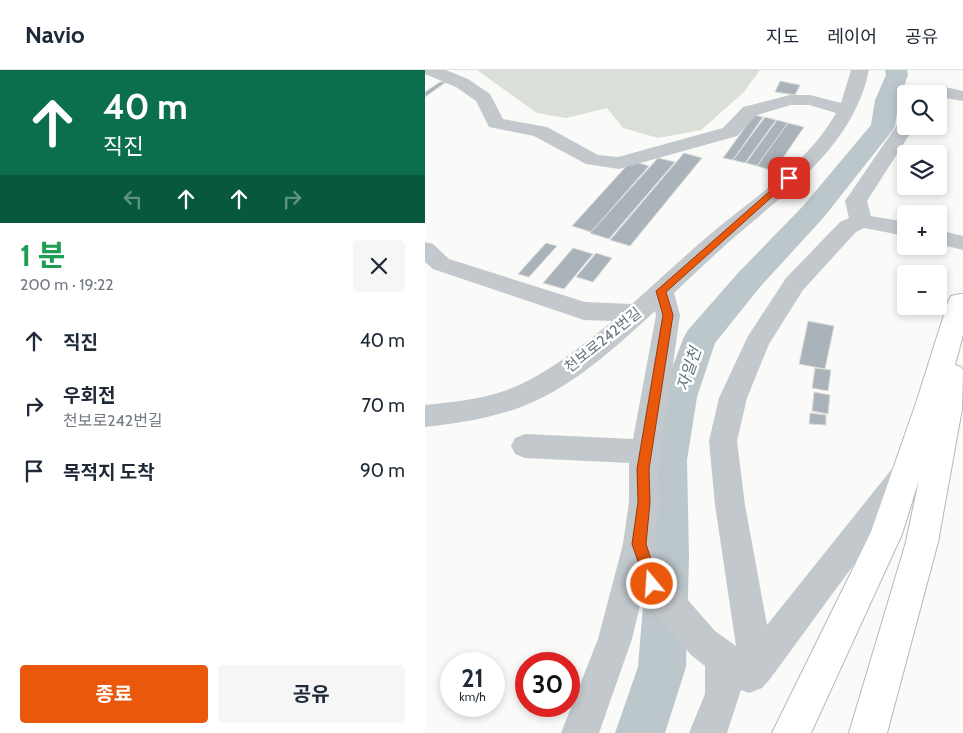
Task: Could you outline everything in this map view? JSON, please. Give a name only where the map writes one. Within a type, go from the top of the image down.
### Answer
[{"type":"highway","points":[[791,733],[886,534],[930,403],[961,298]]},
{"type":"highway","points":[[868,733],[921,542],[948,409],[961,298]]},
{"type":"street","points":[[431,70],[462,83],[484,98],[497,123],[540,131],[593,160],[619,163],[730,132],[750,112],[790,100],[810,100],[847,110]]},
{"type":"street","name":"천보로242번길","points":[[425,416],[467,411],[523,395],[561,374],[598,348],[789,178],[819,148],[837,127],[847,110],[857,85],[860,70]]},
{"type":"street","points":[[947,92],[963,96]]},
{"type":"street","points":[[861,221],[855,201],[900,135]]},
{"type":"street","points":[[757,666],[730,505],[723,441],[733,398],[757,343],[794,284],[848,227],[861,221],[897,227]]},
{"type":"street","points":[[947,239],[963,243]]},
{"type":"street","points":[[425,249],[441,264],[584,311],[637,313]]},
{"type":"street","points":[[581,733],[615,640],[639,544],[644,502],[643,469],[668,315],[661,291]]},
{"type":"street","points":[[525,446],[646,452]]},
{"type":"street","points":[[723,694],[749,675],[757,666],[789,627],[866,520],[907,473]]},
{"type":"street","points":[[639,544],[652,584],[703,643],[723,657],[723,694],[708,733]]},
{"type":"shaded area","points":[[477,70],[760,70],[743,93],[701,130],[658,138],[623,128],[607,108],[566,118],[537,113]]},
{"type":"building","points":[[780,81],[800,85],[795,95],[775,92]]},
{"type":"building","points":[[440,82],[446,82],[425,97],[425,92]]},
{"type":"building","points":[[754,115],[763,117],[733,160],[723,158]]},
{"type":"building","points":[[765,117],[776,120],[745,163],[733,160]]},
{"type":"building","points":[[777,120],[788,123],[757,166],[746,163]]},
{"type":"building","points":[[788,123],[804,127],[774,171],[757,166]]},
{"type":"building","points":[[684,153],[702,158],[630,246],[610,240]]},
{"type":"building","points":[[658,158],[675,162],[609,239],[590,233]]},
{"type":"building","points":[[631,161],[649,166],[591,232],[572,226]]},
{"type":"building","points":[[546,243],[557,246],[529,277],[518,274]]},
{"type":"building","points":[[573,248],[593,254],[564,289],[543,283]]},
{"type":"building","points":[[596,253],[612,258],[593,282],[576,277]]},
{"type":"building","points":[[808,321],[834,326],[825,369],[799,364]]},
{"type":"building","points":[[815,368],[831,370],[828,391],[812,388]]},
{"type":"building","points":[[814,392],[830,395],[828,414],[812,411]]},
{"type":"building","points":[[810,413],[826,415],[826,425],[809,424]]},
{"type":"waterway","name":"자일천","points":[[640,733],[662,667],[668,557],[668,460],[679,397],[700,339],[749,280],[814,211],[883,126],[887,100],[897,75],[896,70]]},
{"type":"route","points":[[652,584],[639,544],[644,502],[643,469],[668,315],[661,291],[789,178]]}]
